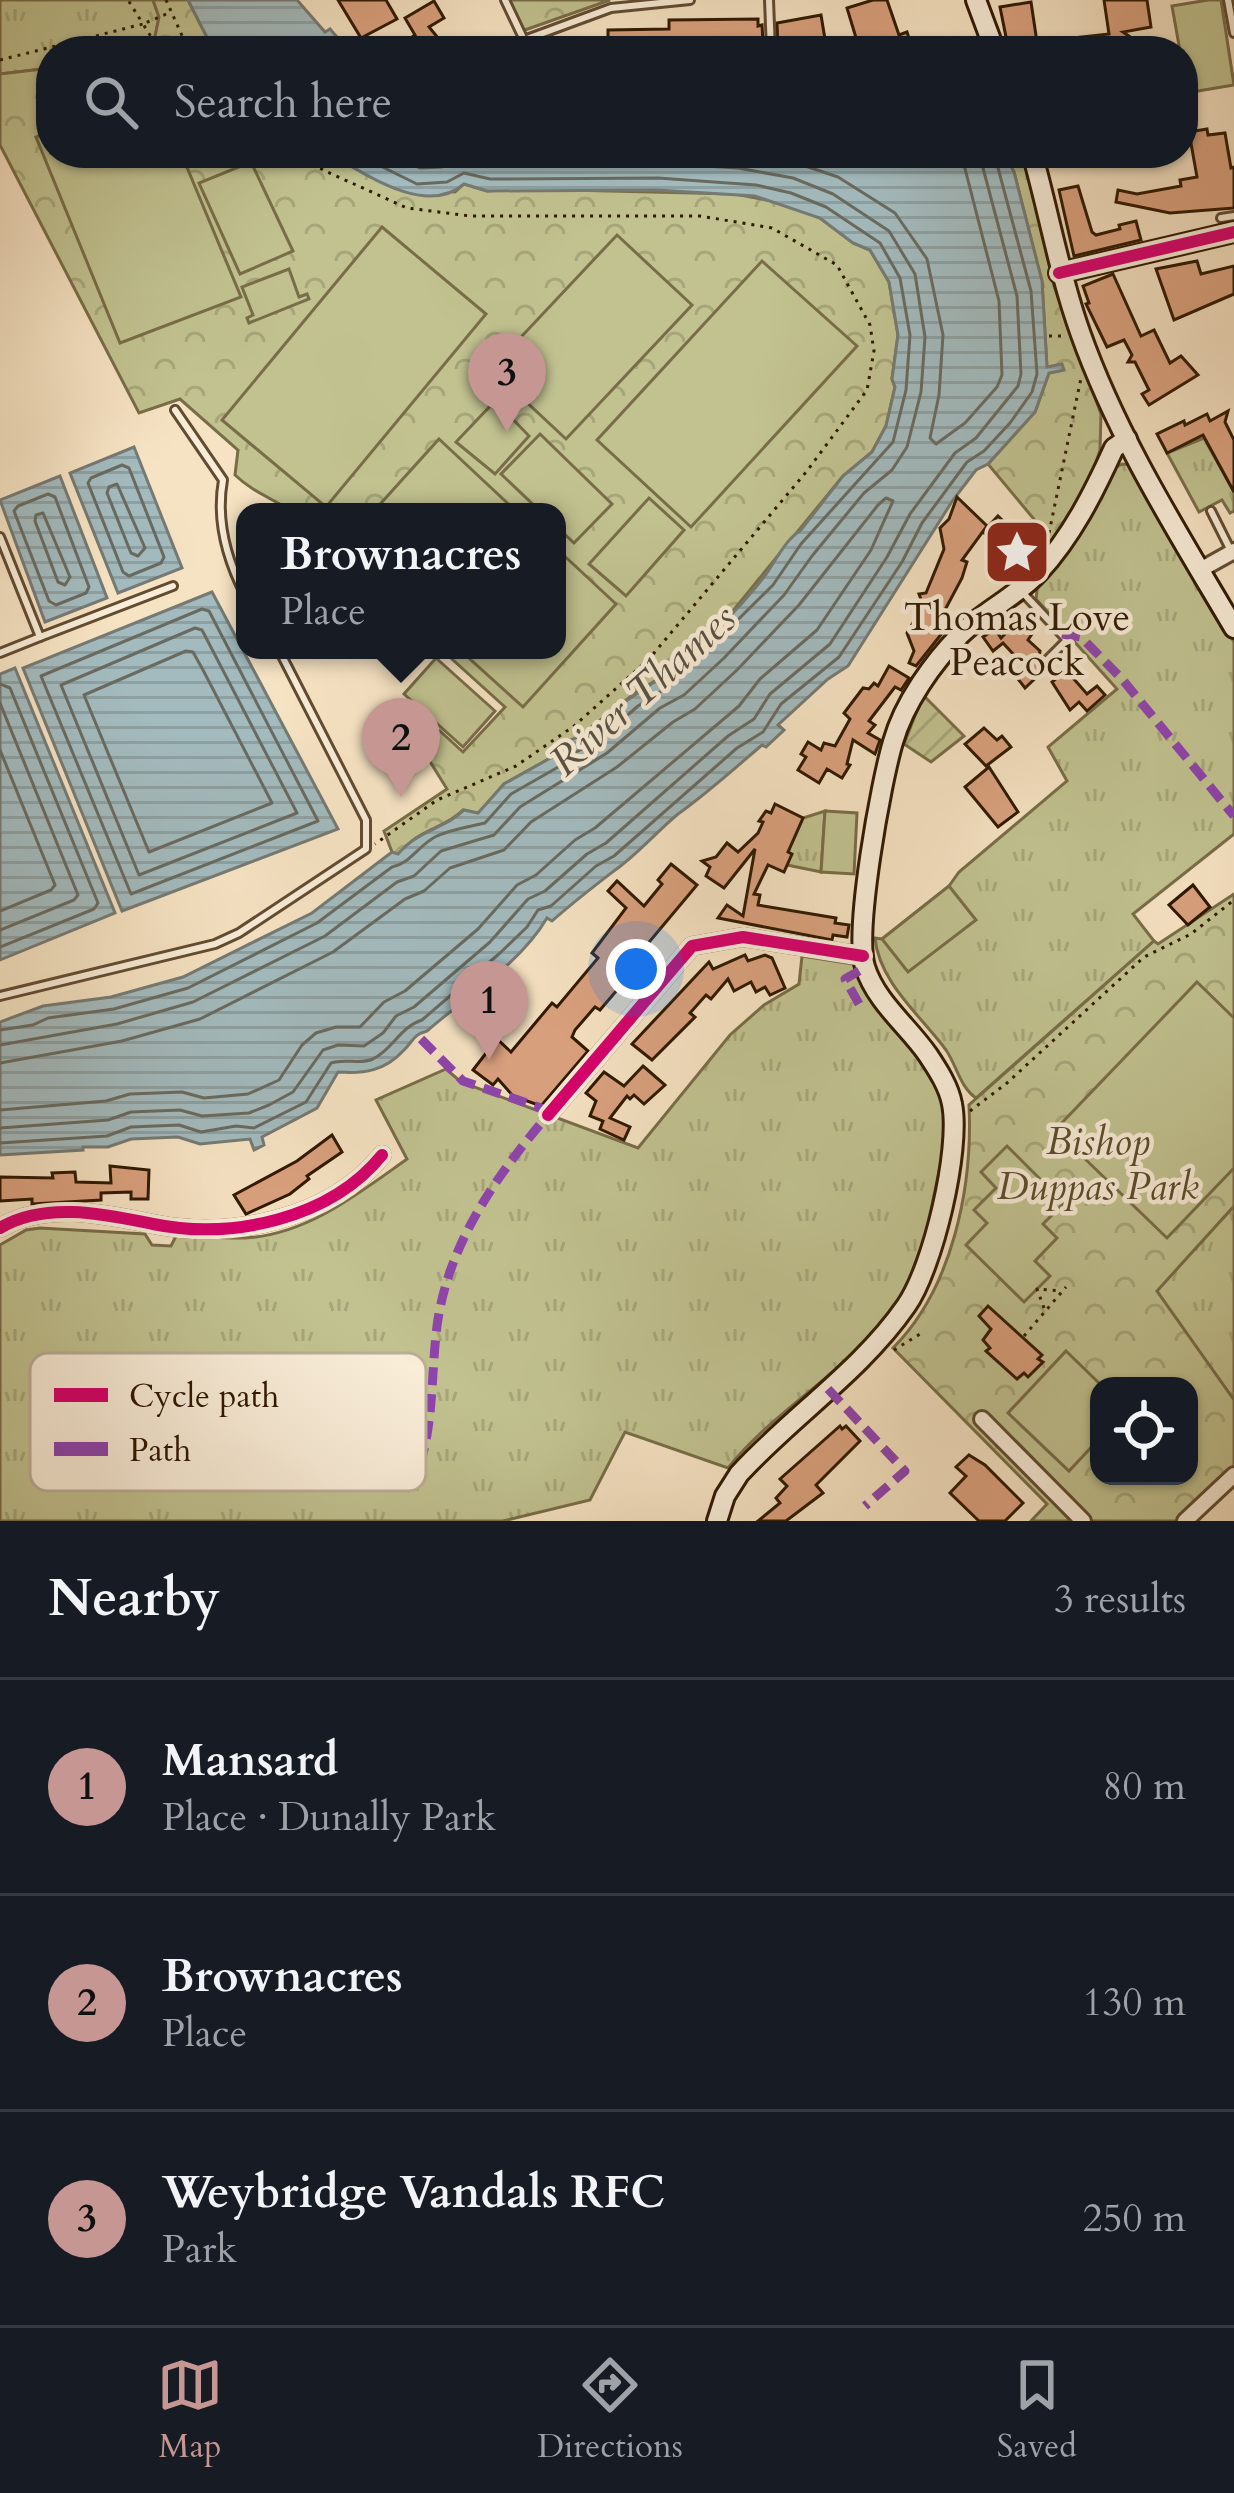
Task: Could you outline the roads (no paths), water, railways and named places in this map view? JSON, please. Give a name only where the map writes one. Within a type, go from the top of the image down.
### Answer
[{"type":"main road","points":[[976,0],[989,36]]},
{"type":"main road","points":[[1035,168],[1059,273],[1081,337],[1127,439],[1234,628]]},
{"type":"main road","points":[[1059,273],[1227,225]]},
{"type":"main road","points":[[717,1521],[739,1474],[862,1357],[906,1306],[926,1269],[936,1233],[954,1121],[952,1102],[926,1052],[876,990],[863,956],[867,890],[893,739],[922,684],[962,633],[1041,570],[1090,498],[1114,448],[1127,439]]},
{"type":"street","points":[[1200,570],[1233,552]]},
{"type":"street","points":[[548,1114],[692,946],[743,937],[863,956]]},
{"type":"street","points":[[0,1228],[30,1213],[49,1212],[132,1216],[164,1225],[224,1228],[263,1224],[324,1203],[370,1170],[382,1155]]},
{"type":"street","points":[[982,1419],[1083,1521]]},
{"type":"street","points":[[1185,1521],[1234,1475]]},
{"type":"lane","points":[[505,0],[522,36]]},
{"type":"lane","points":[[535,36],[611,8],[690,0]]},
{"type":"lane","points":[[769,0],[770,36]]},
{"type":"lane","points":[[1228,0],[1234,33]]},
{"type":"lane","points":[[1227,225],[1234,216]]},
{"type":"lane","points":[[175,410],[223,480],[222,533],[236,571]]},
{"type":"lane","points":[[1211,511],[1233,552]]},
{"type":"lane","points":[[0,537],[40,637]]},
{"type":"lane","points":[[0,653],[172,586]]},
{"type":"lane","points":[[1021,590],[1067,640],[1045,662]]},
{"type":"lane","points":[[0,996],[215,944],[366,849],[366,820],[284,659]]},
{"type":"water","points":[[188,0],[297,0],[325,32],[330,29],[336,36],[206,36]]},
{"type":"water","name":"River Thames","points":[[355,168],[1012,168],[1042,281],[1047,367],[1062,364],[1064,370],[1049,373],[1035,412],[988,464],[976,470],[953,500],[848,666],[778,725],[784,730],[766,747],[762,745],[552,921],[547,918],[508,965],[416,1036],[389,1063],[365,1071],[338,1072],[317,1108],[262,1137],[264,1145],[254,1150],[250,1139],[200,1144],[178,1137],[0,1155],[0,1022],[43,1006],[111,997],[183,977],[312,913],[392,852],[398,854],[464,810],[478,813],[504,784],[554,756],[568,741],[590,732],[720,625],[843,476],[872,452],[886,426],[895,387],[898,335],[889,282],[870,250],[820,218],[755,196],[657,190],[487,191],[464,184],[432,196],[378,181]]},
{"type":"water","points":[[134,447],[182,568],[118,593],[70,473]]},
{"type":"water","points":[[60,476],[107,598],[45,622],[0,500]]},
{"type":"water","points":[[212,592],[236,637],[236,659],[248,659],[338,829],[122,911],[23,668]]},
{"type":"water","points":[[15,668],[115,913],[0,960],[0,674]]},
{"type":"place","name":"Weybridge Vandals RFC","points":[[507,432]]},
{"type":"place","name":"Thomas Love Peacock","points":[[1017,552]]},
{"type":"place","name":"Brownacres","points":[[401,797]]},
{"type":"place","name":"Mansard","points":[[489,1060]]},
{"type":"park label","name":"Bishop Duppas Park","points":[[1098,1164]]}]
